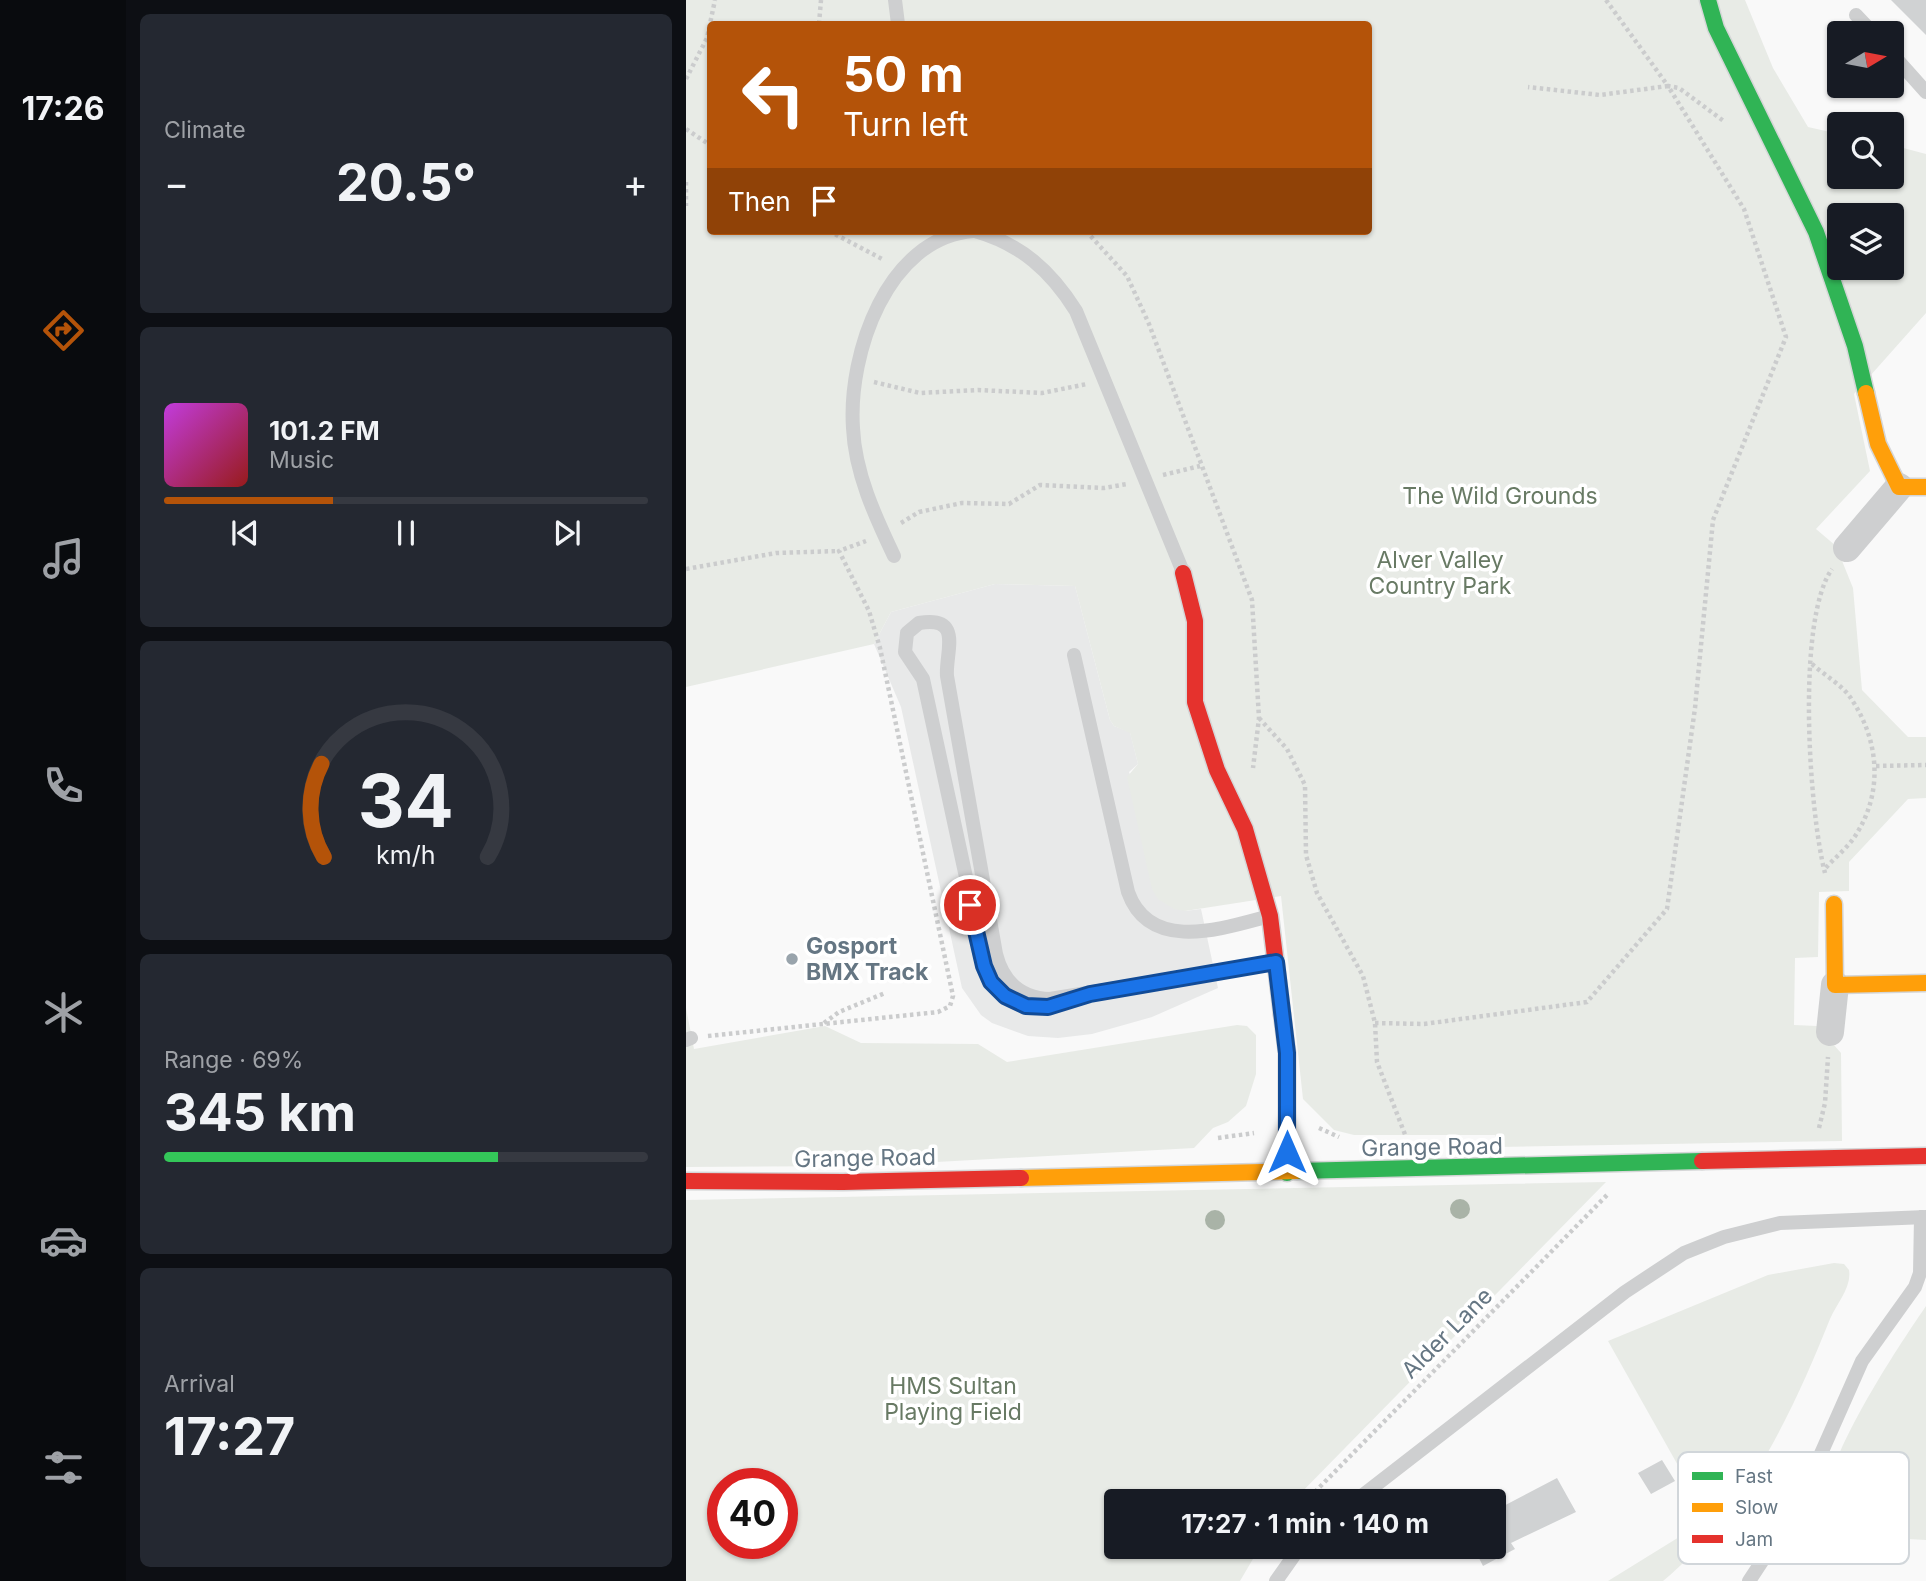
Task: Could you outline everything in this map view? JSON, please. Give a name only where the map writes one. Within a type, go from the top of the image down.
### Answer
[{"type":"street","points":[[1708,0],[1716,28],[1816,232],[1855,346],[1878,444],[1912,487],[1847,548]]},
{"type":"street","points":[[1183,573],[1195,621],[1195,702],[1217,770],[1245,829],[1270,916],[1287,1053],[1287,1173]]},
{"type":"street","points":[[1830,1032],[1835,985],[1833,904]]},
{"type":"street","points":[[1835,985],[1926,983]]},
{"type":"street","name":"Grange Road","points":[[686,1181],[857,1182],[1926,1156]]},
{"type":"lane","points":[[895,0],[898,21]]},
{"type":"lane","points":[[1856,15],[1862,21]]},
{"type":"lane","points":[[1904,67],[1926,92]]},
{"type":"lane","points":[[894,556],[867,492],[852,428],[857,377],[867,329],[888,289],[902,268],[927,246],[947,235]]},
{"type":"lane","points":[[988,235],[1026,254],[1057,281],[1076,311],[1183,573]]},
{"type":"lane","points":[[1090,994],[1052,1006],[1026,1006],[999,991],[987,975],[923,679],[904,648],[907,633],[919,623],[937,623],[946,630],[951,642],[947,676],[996,954],[1002,973],[1019,991],[1034,998],[1090,994],[1276,962]]},
{"type":"lane","points":[[1074,655],[1128,892],[1135,907],[1158,924],[1189,933],[1218,930],[1270,916]]},
{"type":"lane","points":[[1371,1489],[1625,1292],[1684,1253],[1724,1237],[1780,1223],[1924,1217],[1920,1273],[1915,1287],[1862,1361],[1822,1452]]},
{"type":"lane","points":[[1276,1581],[1292,1559]]},
{"type":"lane","points":[[1749,1581],[1760,1564]]},
{"type":"path","points":[[711,21],[715,0]]},
{"type":"path","points":[[819,21],[821,0]]},
{"type":"path","points":[[1375,1023],[1424,1024],[1587,1002],[1667,909],[1695,708],[1713,520],[1786,337],[1744,209],[1668,86],[1606,0]]},
{"type":"path","points":[[686,79],[707,38]]},
{"type":"path","points":[[1528,87],[1600,95],[1668,86],[1679,88],[1732,127]]},
{"type":"path","points":[[686,129],[707,143]]},
{"type":"path","points":[[686,182],[686,206]]},
{"type":"path","points":[[835,235],[902,268]]},
{"type":"path","points":[[841,235],[842,240]]},
{"type":"path","points":[[1090,235],[1127,276],[1149,324],[1252,600],[1259,718],[1252,774]]},
{"type":"path","points":[[857,377],[920,393],[978,390],[1042,393],[1105,380]]},
{"type":"path","points":[[686,569],[776,553],[839,551],[884,534],[919,512],[962,503],[1009,504],[1040,485],[1104,488],[1146,481],[1200,466]]},
{"type":"path","points":[[1833,904],[1824,870],[1810,773],[1811,663],[1815,607],[1827,576],[1847,548]]},
{"type":"path","points":[[689,1039],[938,1012],[950,1006],[953,996],[880,648],[869,611],[839,551]]},
{"type":"path","points":[[1811,663],[1852,698],[1868,732],[1876,766],[1871,804],[1856,835],[1824,870]]},
{"type":"path","points":[[1259,718],[1287,749],[1305,785],[1306,855],[1317,893],[1363,976],[1375,1023],[1377,1062],[1393,1110],[1404,1126],[1407,1141]]},
{"type":"path","points":[[1876,766],[1926,765]]},
{"type":"path","points":[[824,1024],[839,1012],[885,993]]},
{"type":"path","points":[[1818,1130],[1825,1103],[1830,1032]]},
{"type":"path","name":"Alder Lane","points":[[1319,1489],[1613,1190]]},
{"type":"shaded area","points":[[995,584],[1075,586],[1110,720],[1114,726],[1130,732],[1138,764],[1129,772],[1185,911],[1201,909],[1218,988],[1152,1017],[1092,1034],[1058,1038],[1028,1036],[992,1023],[981,1015],[962,988],[901,707],[874,644],[891,612]]},
{"type":"green space","name":"The Wild Grounds","points":[[686,0],[1745,0],[1773,68],[1808,127],[1827,131],[1827,189],[1904,189],[1904,148],[1926,154],[1926,313],[1854,394],[1870,471],[1816,529],[1836,546],[1853,588],[1862,690],[1908,737],[1926,737],[1926,798],[1908,799],[1849,862],[1849,891],[1819,892],[1818,957],[1795,958],[1794,1025],[1817,1026],[1841,1053],[1842,1141],[1500,1147],[1495,1135],[1354,1135],[1334,1130],[1303,1099],[1281,896],[1185,911],[1174,909],[1158,899],[1152,889],[1127,777],[1138,764],[1130,733],[1114,726],[1110,720],[1075,586],[995,584],[891,612],[874,644],[686,687]]},
{"type":"green space","points":[[686,1008],[694,1049],[825,1026],[861,1043],[978,1044],[1007,1062],[1237,1025],[1247,1026],[1256,1035],[1256,1074],[1246,1106],[1228,1122],[1213,1128],[1194,1148],[864,1166],[686,1167]]},
{"type":"green space","name":"HMS Sultan Playing Field","points":[[1606,1182],[1305,1489],[1104,1489],[1104,1559],[1253,1559],[1240,1581],[686,1581],[686,1200]]},
{"type":"green space","points":[[1834,1263],[1844,1264],[1849,1270],[1846,1289],[1767,1452],[1678,1452],[1678,1465],[1608,1341],[1768,1275]]},
{"type":"green space","points":[[1926,1306],[1926,1540],[1909,1539],[1909,1452],[1840,1452],[1875,1385]]},
{"type":"green space","points":[[1678,1538],[1678,1564],[1681,1564],[1663,1581],[1608,1581]]},
{"type":"building","points":[[1891,0],[1926,0],[1926,35]]},
{"type":"building","points":[[1662,1460],[1675,1481],[1651,1494],[1638,1473]]},
{"type":"building","points":[[1557,1478],[1576,1512],[1511,1543],[1515,1549],[1506,1554],[1506,1505]]},
{"type":"building","points":[[1480,1559],[1496,1559],[1483,1566]]},
{"type":"traffic: fast","points":[[1708,0],[1716,28],[1816,232],[1855,346],[1866,393]]},
{"type":"traffic: fast","points":[[1282,1014],[1287,1053],[1287,1173]]},
{"type":"traffic: fast","points":[[1297,1171],[1702,1161]]},
{"type":"traffic: slow","points":[[1866,393],[1878,444],[1899,487],[1926,487]]},
{"type":"traffic: slow","points":[[1834,904],[1835,985],[1926,983]]},
{"type":"traffic: slow","points":[[1021,1178],[1297,1171]]},
{"type":"traffic: jam","points":[[1183,573],[1195,621],[1195,702],[1217,770],[1245,829],[1270,916],[1282,1014]]},
{"type":"traffic: jam","points":[[1702,1161],[1926,1156]]},
{"type":"traffic: jam","points":[[686,1181],[843,1182],[1021,1178]]},
{"type":"place","name":"Gosport BMX Track","points":[[792,959]]},
{"type":"route","points":[[970,905],[984,966],[991,982],[1013,1001],[1035,1008],[1057,1005],[1090,994],[1276,962],[1287,1053],[1287,1152]]},
{"type":"park label","name":"Alver Valley Country Park","points":[[1440,573]]}]
